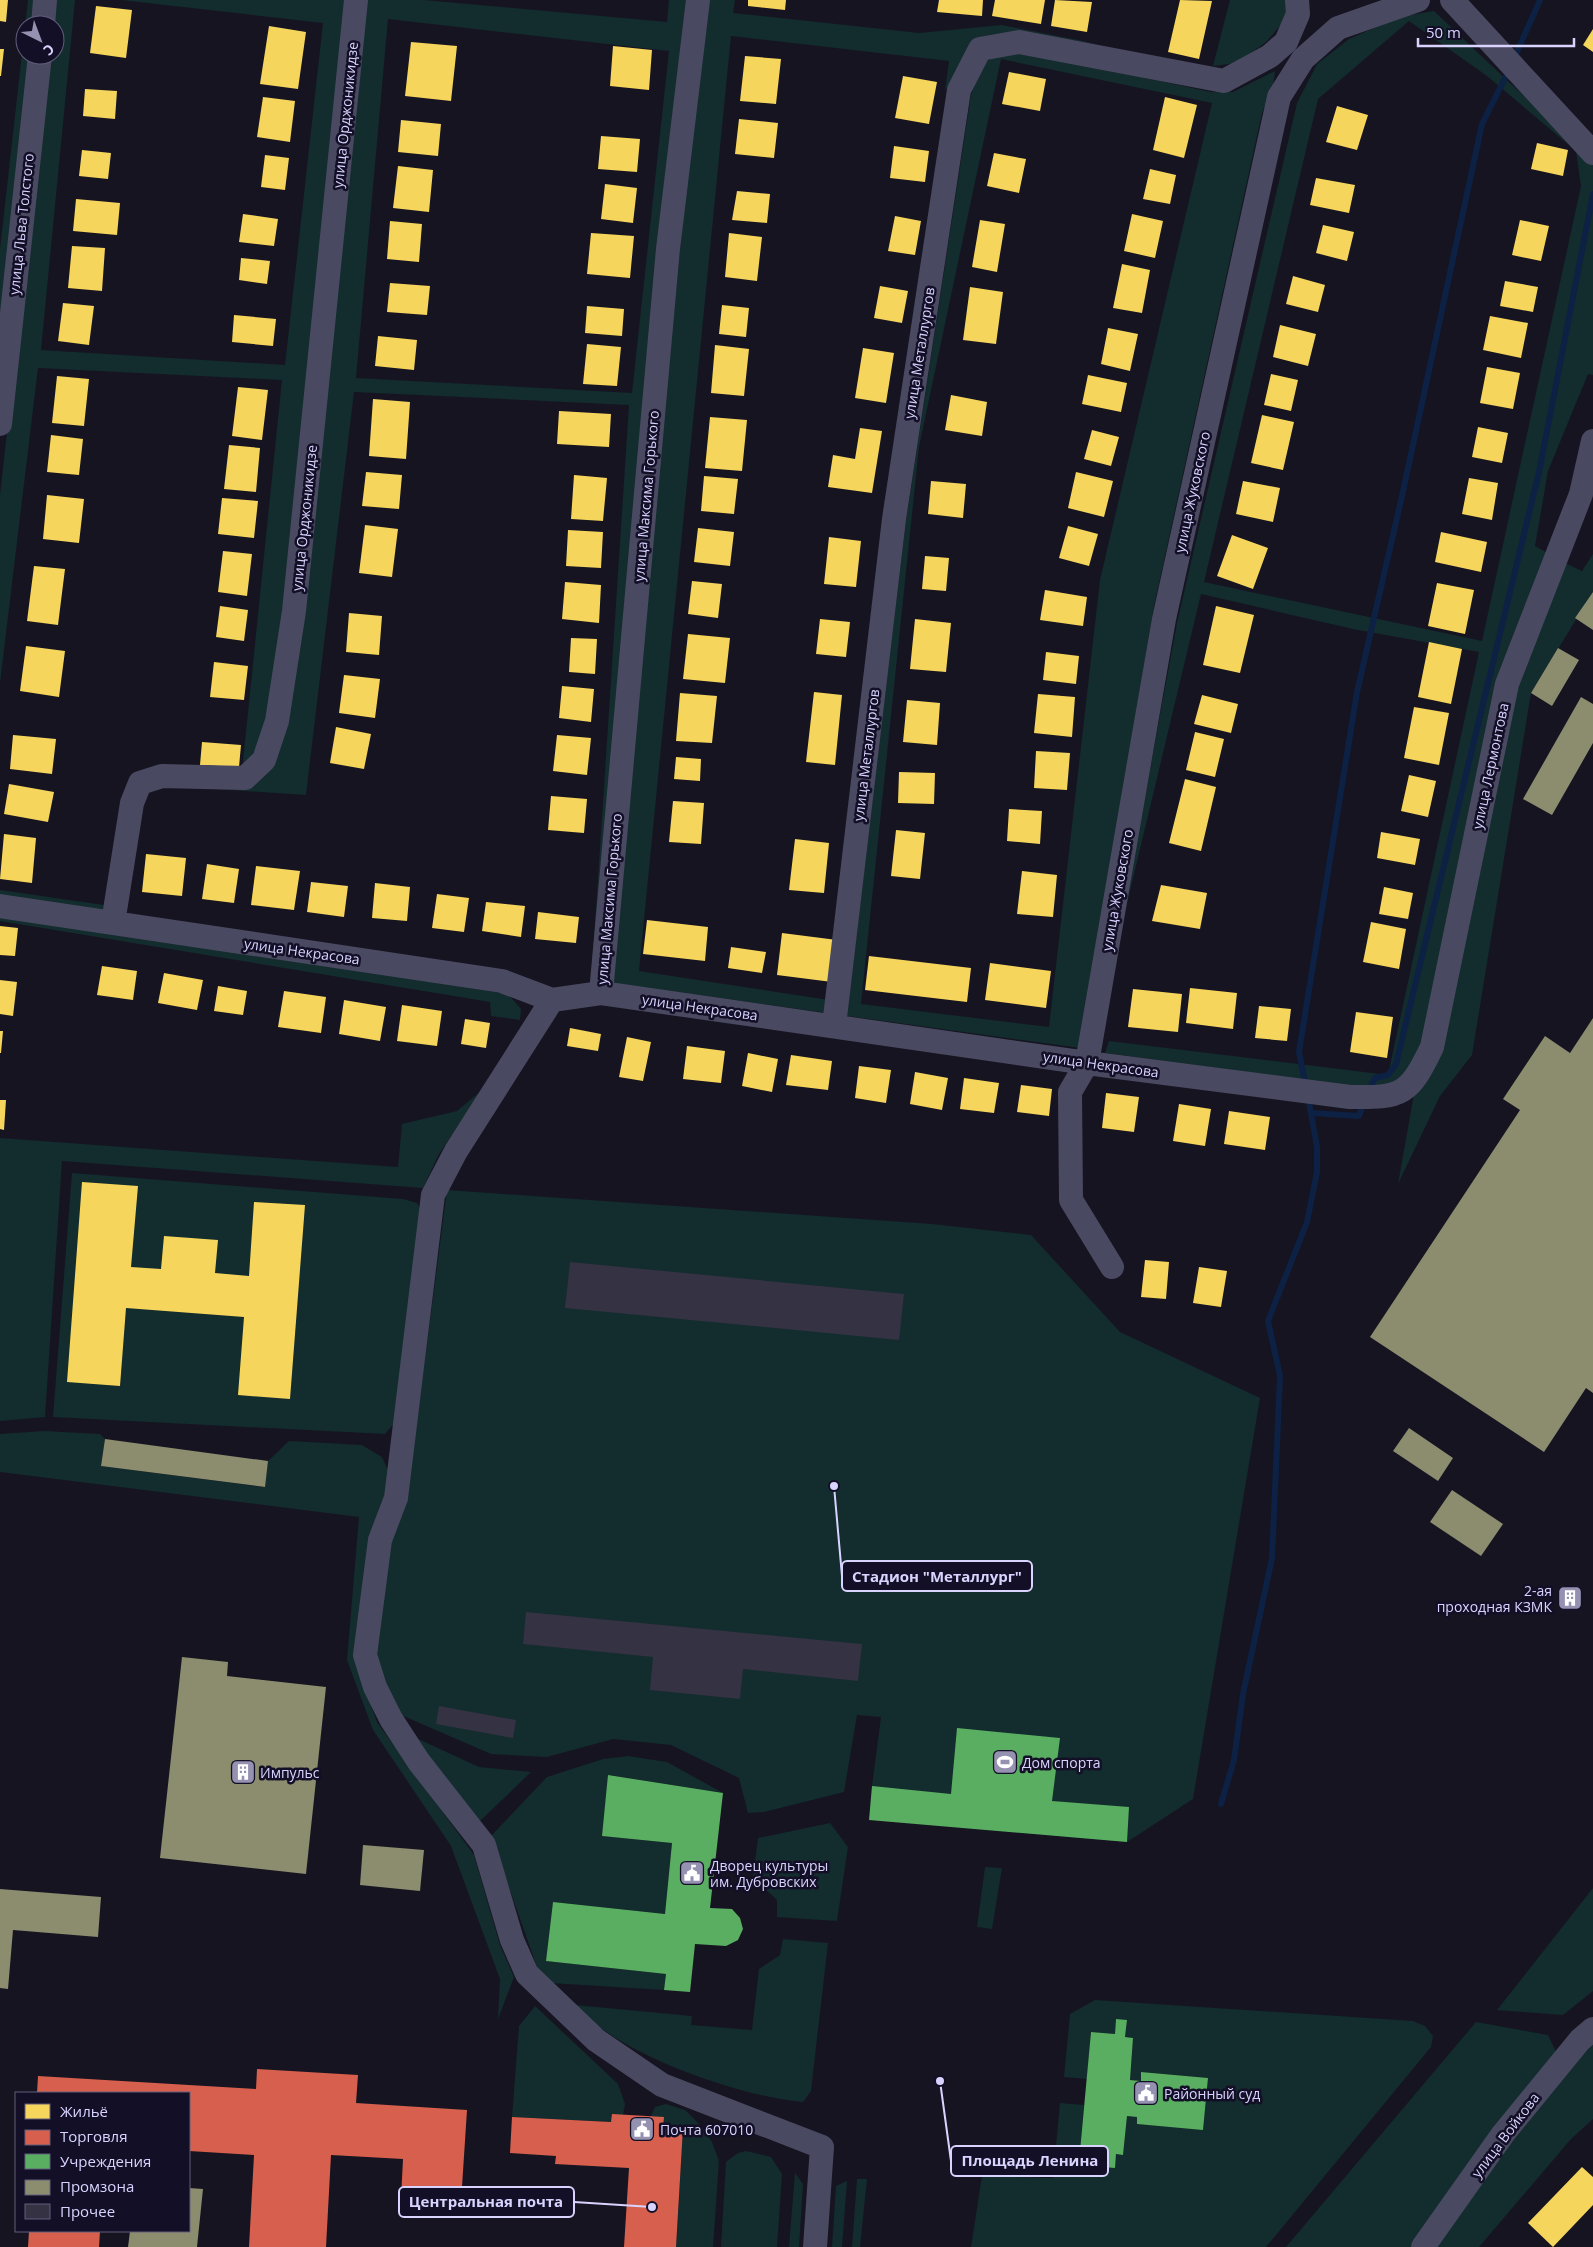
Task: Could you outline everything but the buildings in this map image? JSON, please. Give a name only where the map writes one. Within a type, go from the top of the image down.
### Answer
[{"type":"street","points":[[44,15],[45,0]]},
{"type":"street","name":"улица Орджоникидзе","points":[[113,923],[132,803],[140,782],[162,776],[245,778],[264,760],[277,721],[294,611],[356,0]]},
{"type":"street","name":"улица Максима Горького","points":[[601,992],[668,249],[698,0]]},
{"type":"street","name":"улица Металлургов","points":[[834,1026],[894,519],[959,90],[980,49],[1019,42],[1224,81],[1270,56],[1286,42],[1298,14],[1297,0]]},
{"type":"street","name":"улица Жуковского","points":[[1087,1063],[1164,619],[1279,97],[1303,60],[1338,28],[1418,0]]},
{"type":"street","points":[[1452,0],[1593,153]]},
{"type":"street","points":[[1286,42],[1303,60]]},
{"type":"street","name":"улица Льва Толстого","points":[[0,424],[39,65]]},
{"type":"street","name":"улица Лермонтова","points":[[1403,1092],[1420,1072],[1432,1047],[1507,684],[1581,494],[1593,441]]},
{"type":"street","name":"улица Некрасова","points":[[0,906],[502,981],[552,1000],[601,992],[1087,1063],[1350,1097],[1377,1098],[1403,1092]]},
{"type":"street","points":[[552,1000],[456,1151],[433,1195],[396,1498],[380,1540],[365,1655],[375,1687],[391,1719],[419,1762],[484,1845],[512,1940],[527,1974],[596,2040],[662,2085],[822,2147],[815,2247]]},
{"type":"street","points":[[1087,1063],[1070,1092],[1071,1200],[1112,1267]]},
{"type":"street","name":"улица Войкова","points":[[1423,2247],[1503,2134],[1580,2040],[1593,2029]]},
{"type":"green space","points":[[28,0],[40,0],[38,15],[26,15]]},
{"type":"green space","points":[[55,0],[75,0],[41,350],[285,365],[323,23],[121,0],[348,0],[286,603],[260,753],[242,771],[282,380],[38,368],[0,683],[0,495],[48,65],[65,65],[65,15],[53,15]]},
{"type":"green space","points":[[364,0],[424,0],[667,22],[669,0],[690,0],[592,970],[629,405],[354,392],[306,795],[154,785],[271,767]],"holes":[[[388,19],[669,51],[632,393],[356,378]]]},
{"type":"green space","points":[[707,0],[735,0],[733,13],[919,33],[1002,25],[1098,44],[1015,32],[974,40],[945,91],[949,61],[731,36],[639,971],[829,1000],[828,1013],[610,983],[684,208]]},
{"type":"green space","points":[[1230,0],[1286,0],[1286,19],[1266,42],[1237,63],[1213,66]]},
{"type":"green space","points":[[1434,11],[1511,84],[1582,147],[1593,160],[1593,375],[1588,374],[1548,471],[1535,546],[1549,554],[1425,1044],[1396,1084],[1376,1089],[1105,1053],[1109,1041],[1388,1075],[1479,652],[1353,629],[1201,594],[1119,937],[1177,623],[1297,103],[1317,64],[1349,39],[1399,17]],"holes":[[[1409,21],[1487,76],[1576,151],[1581,186],[1482,641],[1204,582],[1318,99]]]},
{"type":"green space","points":[[1015,50],[1211,92],[1233,92],[1275,71],[1273,86],[1262,113],[1154,606],[1080,1048],[847,1016],[905,527],[971,95],[982,64],[993,57]],"holes":[[[1001,59],[1212,103],[1100,580],[1049,1027],[861,1004],[919,447]]]},
{"type":"green space","points":[[21,65],[32,65],[0,331],[0,249]]},
{"type":"green space","points":[[1593,554],[1593,592],[1531,693],[1472,1055],[1440,1096],[1398,1184],[1414,1094],[1513,685],[1563,562],[1582,571]]},
{"type":"green space","points":[[0,890],[104,905],[103,913],[0,896]]},
{"type":"green space","points":[[0,914],[508,994],[521,1009],[520,1020],[491,1016],[490,1002],[0,921]]},
{"type":"green space","points":[[482,1090],[439,1154],[423,1188],[62,1161],[45,1417],[0,1421],[0,1138],[398,1167],[402,1124],[457,1111]]},
{"type":"green space","points":[[72,1173],[403,1199],[417,1203],[423,1215],[397,1420],[385,1434],[53,1417]]},
{"type":"green space","points":[[447,1190],[932,1224],[1031,1235],[1120,1332],[1260,1398],[1193,1799],[1127,1842],[947,1826],[872,1786],[881,1717],[857,1715],[844,1792],[764,1812],[748,1813],[739,1778],[671,1745],[613,1739],[547,1757],[491,1754],[401,1715],[384,1683],[376,1650],[389,1544],[406,1506]]},
{"type":"green space","points":[[44,1431],[100,1434],[105,1439],[101,1466],[264,1487],[268,1461],[289,1441],[362,1445],[382,1457],[389,1473],[355,1660],[377,1722],[474,1855],[500,1945],[514,1977],[498,2019],[500,1979],[451,1846],[373,1730],[347,1660],[359,1517],[0,1472],[0,1434]]},
{"type":"green space","points":[[414,1737],[479,1767],[531,1772],[478,1823]]},
{"type":"green space","points":[[628,1756],[667,1762],[723,1793],[609,1775],[602,1836],[672,1843],[665,1914],[553,1902],[546,1961],[666,1974],[664,1990],[550,1983],[537,1967],[491,1836],[547,1777],[603,1759]]},
{"type":"green space","points":[[830,1823],[848,1847],[837,1921],[777,1917],[777,1900],[753,1878],[758,1838]]},
{"type":"green space","points":[[985,1867],[1002,1868],[992,1929],[977,1927]]},
{"type":"green space","points":[[1593,1888],[1593,1991],[1563,2015],[1497,2010]]},
{"type":"green space","points":[[783,1939],[828,1943],[811,2091],[803,2102],[779,2099],[726,2086],[644,2054],[598,2026],[575,2005],[692,2016],[691,2025],[752,2030],[759,1969],[780,1955]]},
{"type":"green space","points":[[1095,2000],[1413,2021],[1425,2026],[1433,2036],[1431,2047],[1266,2247],[971,2247],[982,2176],[1053,2178],[1060,2103],[1084,2105],[1080,2151],[1103,2153],[1102,2167],[1114,2168],[1116,2154],[1123,2155],[1127,2116],[1137,2117],[1137,2124],[1203,2129],[1208,2078],[1142,2072],[1141,2081],[1130,2080],[1133,2038],[1125,2037],[1127,2020],[1116,2019],[1115,2034],[1091,2032],[1087,2079],[1064,2077],[1070,2014]]},
{"type":"green space","points":[[535,2006],[618,2084],[625,2104],[623,2115],[611,2122],[512,2117],[519,2026]]},
{"type":"green space","points":[[1476,2022],[1548,2035],[1557,2054],[1411,2247],[1286,2247]]},
{"type":"green space","points":[[1593,2042],[1593,2119],[1571,2139],[1479,2247],[1436,2247],[1512,2141]]},
{"type":"green space","points":[[666,2104],[685,2110],[701,2126],[712,2142],[719,2161],[713,2247],[676,2247],[683,2128],[663,2127],[651,2116],[655,2107]]},
{"type":"green space","points":[[746,2151],[771,2157],[782,2174],[777,2247],[721,2247],[726,2162],[738,2153]]},
{"type":"green space","points":[[795,2173],[803,2184],[799,2247],[789,2247]]},
{"type":"green space","points":[[857,2179],[867,2179],[860,2247],[852,2247]]},
{"type":"green space","points":[[847,2181],[842,2247],[832,2247],[836,2186]]},
{"type":"waterway","points":[[1513,61],[1540,0]]},
{"type":"waterway","points":[[1306,1087],[1299,1052],[1357,692],[1402,496],[1482,124],[1509,70]]},
{"type":"waterway","points":[[1368,1093],[1375,1078],[1388,1075],[1396,1064],[1539,472],[1593,194]]},
{"type":"waterway","points":[[1221,1804],[1234,1760],[1243,1694],[1272,1558],[1280,1376],[1268,1321],[1307,1222],[1317,1172],[1317,1147],[1308,1097]]},
{"type":"waterway","points":[[1311,1113],[1359,1116],[1364,1102]]},
{"type":"place","name":"Стадион \"Металлург\"","points":[[834,1486]]},
{"type":"place","name":"2-ая проходная КЗМК","points":[[1570,1598]]},
{"type":"place","name":"Дом спорта","points":[[1005,1762]]},
{"type":"place","name":"Импульс","points":[[243,1772]]},
{"type":"place","name":"Дворец культуры им. Дубровских","points":[[692,1873]]},
{"type":"place","name":"Площадь Ленина","points":[[940,2081]]},
{"type":"place","name":"Районный суд","points":[[1146,2093]]},
{"type":"place","name":"Почта 607010","points":[[642,2129]]},
{"type":"place","name":"Центральная почта","points":[[652,2207]]}]
